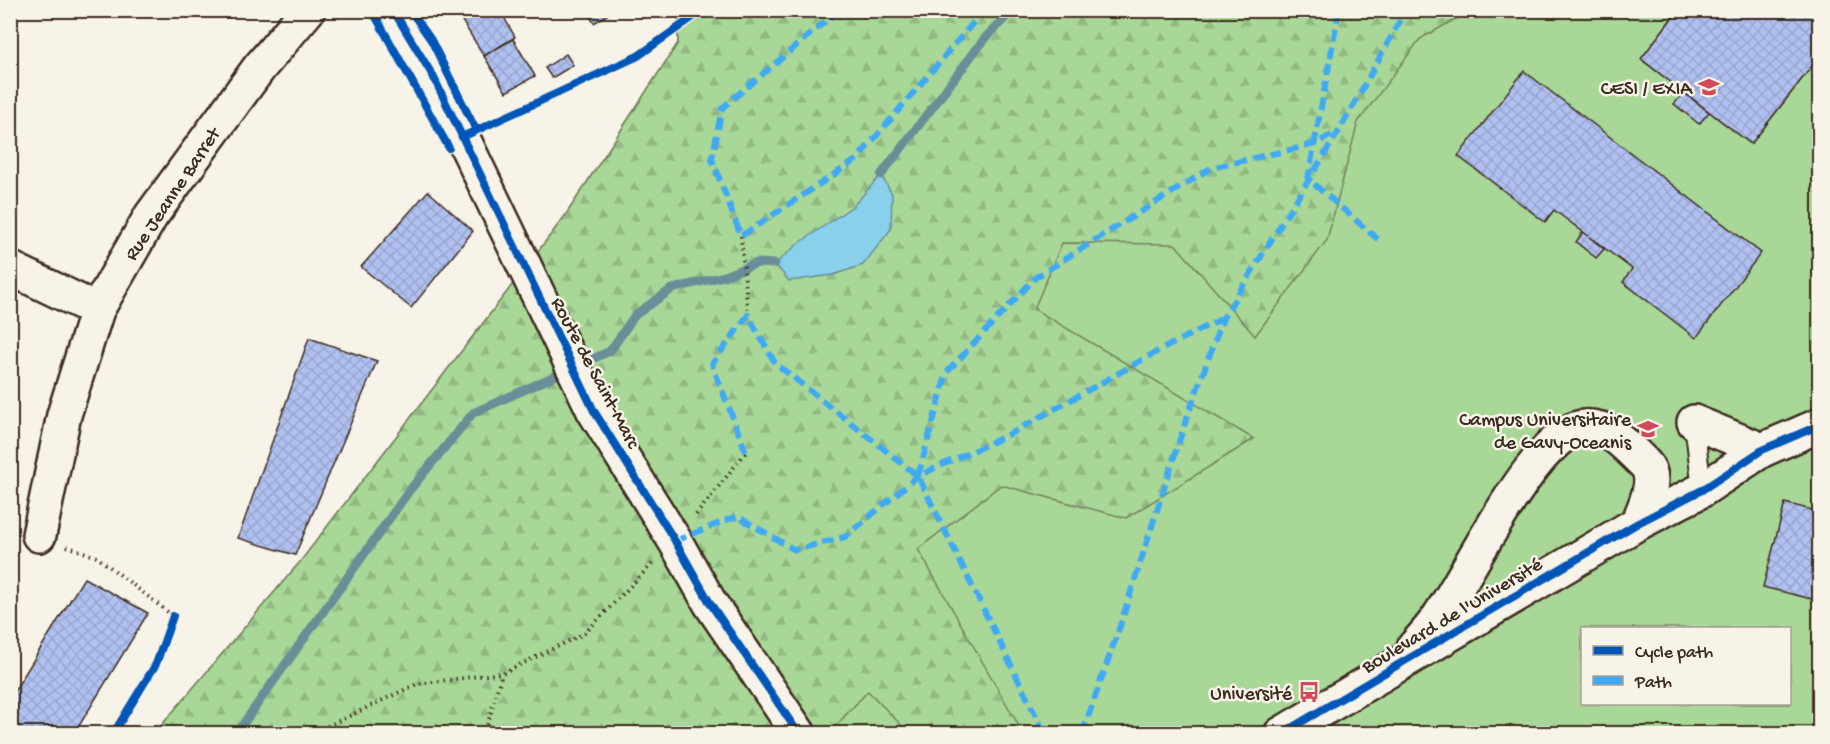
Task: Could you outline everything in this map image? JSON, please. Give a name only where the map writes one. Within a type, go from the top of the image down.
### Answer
[{"type":"street","name":"Rue Jeanne Barret","points":[[39,535],[64,415],[97,310],[151,216],[259,68],[308,10]]},
{"type":"street","name":"Route de Saint-Marc","points":[[393,10],[433,76],[589,402],[675,541],[710,603],[799,734]]},
{"type":"street","points":[[10,268],[97,310]]},
{"type":"street","points":[[1694,422],[1762,450]]},
{"type":"street","points":[[1638,523],[1702,490],[1762,450],[1820,425]]},
{"type":"street","name":"Boulevard de l'Université","points":[[1281,734],[1638,523],[1651,492],[1648,466],[1621,440],[1603,429],[1582,426],[1550,446],[1526,475],[1440,616],[1399,664]]},
{"type":"lane","points":[[1694,422],[1702,490]]},
{"type":"path","points":[[741,236],[748,315]]},
{"type":"path","points":[[311,734],[417,684],[502,673],[585,633],[675,541],[746,452]]},
{"type":"path","points":[[97,557],[173,616]]},
{"type":"path","points":[[494,734],[487,726],[502,673]]},
{"type":"green space","points":[[678,11],[1819,11],[1819,733],[154,734],[300,562],[565,216],[678,43]]},
{"type":"green space","points":[[678,11],[1470,11],[1420,39],[1358,122],[1327,240],[1255,336],[1175,244],[1062,243],[1034,309],[1254,439],[1126,518],[1001,485],[918,549],[1023,733],[909,733],[868,691],[829,733],[154,734],[300,562],[565,216],[678,43]]},
{"type":"water","points":[[881,175],[892,194],[891,229],[863,265],[833,275],[789,281],[775,264],[798,244],[853,206]]},
{"type":"building","points":[[468,10],[500,10],[515,37],[484,56],[459,16]]},
{"type":"building","points":[[586,10],[608,10],[610,13],[594,23]]},
{"type":"building","points":[[1678,10],[1726,10],[1691,57],[1741,96],[1782,44],[1741,10],[1820,10],[1820,72],[1812,66],[1751,144],[1641,59]]},
{"type":"building","points":[[1678,10],[1820,10],[1820,72],[1812,66],[1751,144],[1641,59]]},
{"type":"building","points":[[513,39],[535,76],[506,92],[484,56]]},
{"type":"building","points":[[566,54],[573,65],[552,78],[545,68]]},
{"type":"building","points":[[1524,71],[1761,253],[1696,338],[1623,282],[1632,269],[1554,210],[1545,222],[1458,156]]},
{"type":"building","points":[[1684,93],[1709,112],[1699,124],[1674,104]]},
{"type":"building","points":[[428,191],[473,231],[411,308],[361,267]]},
{"type":"building","points":[[1583,232],[1604,249],[1596,258],[1576,242]]},
{"type":"building","points":[[309,338],[377,361],[295,555],[238,538]]},
{"type":"building","points":[[1785,503],[1820,512],[1820,601],[1763,587]]},
{"type":"building","points":[[84,578],[148,613],[74,734],[10,734],[10,698]]},
{"type":"waterway","points":[[881,175],[985,38],[1013,10]]},
{"type":"waterway","points":[[236,734],[409,491],[473,413],[610,351],[635,315],[672,289],[724,276],[757,263],[775,264]]},
{"type":"marked path","points":[[839,10],[722,108],[712,159],[741,236],[856,160],[984,10]]},
{"type":"marked path","points":[[1339,10],[1308,179],[1380,241]]},
{"type":"marked path","points":[[1082,734],[1119,629],[1184,426],[1223,318],[1339,131],[1406,10]]},
{"type":"marked path","points":[[918,476],[947,372],[1036,277],[1211,168],[1315,144],[1337,132]]},
{"type":"marked path","points":[[746,452],[712,364],[748,315],[775,363],[918,476],[1045,734]]},
{"type":"marked path","points":[[675,541],[737,516],[795,550],[845,537],[918,476],[1010,434],[1160,350],[1223,318]]},
{"type":"cycle path","points":[[372,10],[449,148]]},
{"type":"cycle path","points":[[393,10],[433,76],[594,411],[675,541],[710,603],[799,734]]},
{"type":"cycle path","points":[[410,10],[431,40],[476,130]]},
{"type":"cycle path","points":[[462,137],[638,56],[703,10]]},
{"type":"cycle path","points":[[1281,734],[1638,523],[1702,490],[1762,450],[1820,425]]},
{"type":"cycle path","points":[[113,734],[156,664],[173,616]]},
{"type":"place","name":"CESI / EXIA","points":[[1709,87]]},
{"type":"place","name":"Campus Universitaire de Gavy-Oceanis","points":[[1648,429]]},
{"type":"place","name":"Université","points":[[1309,692]]}]
